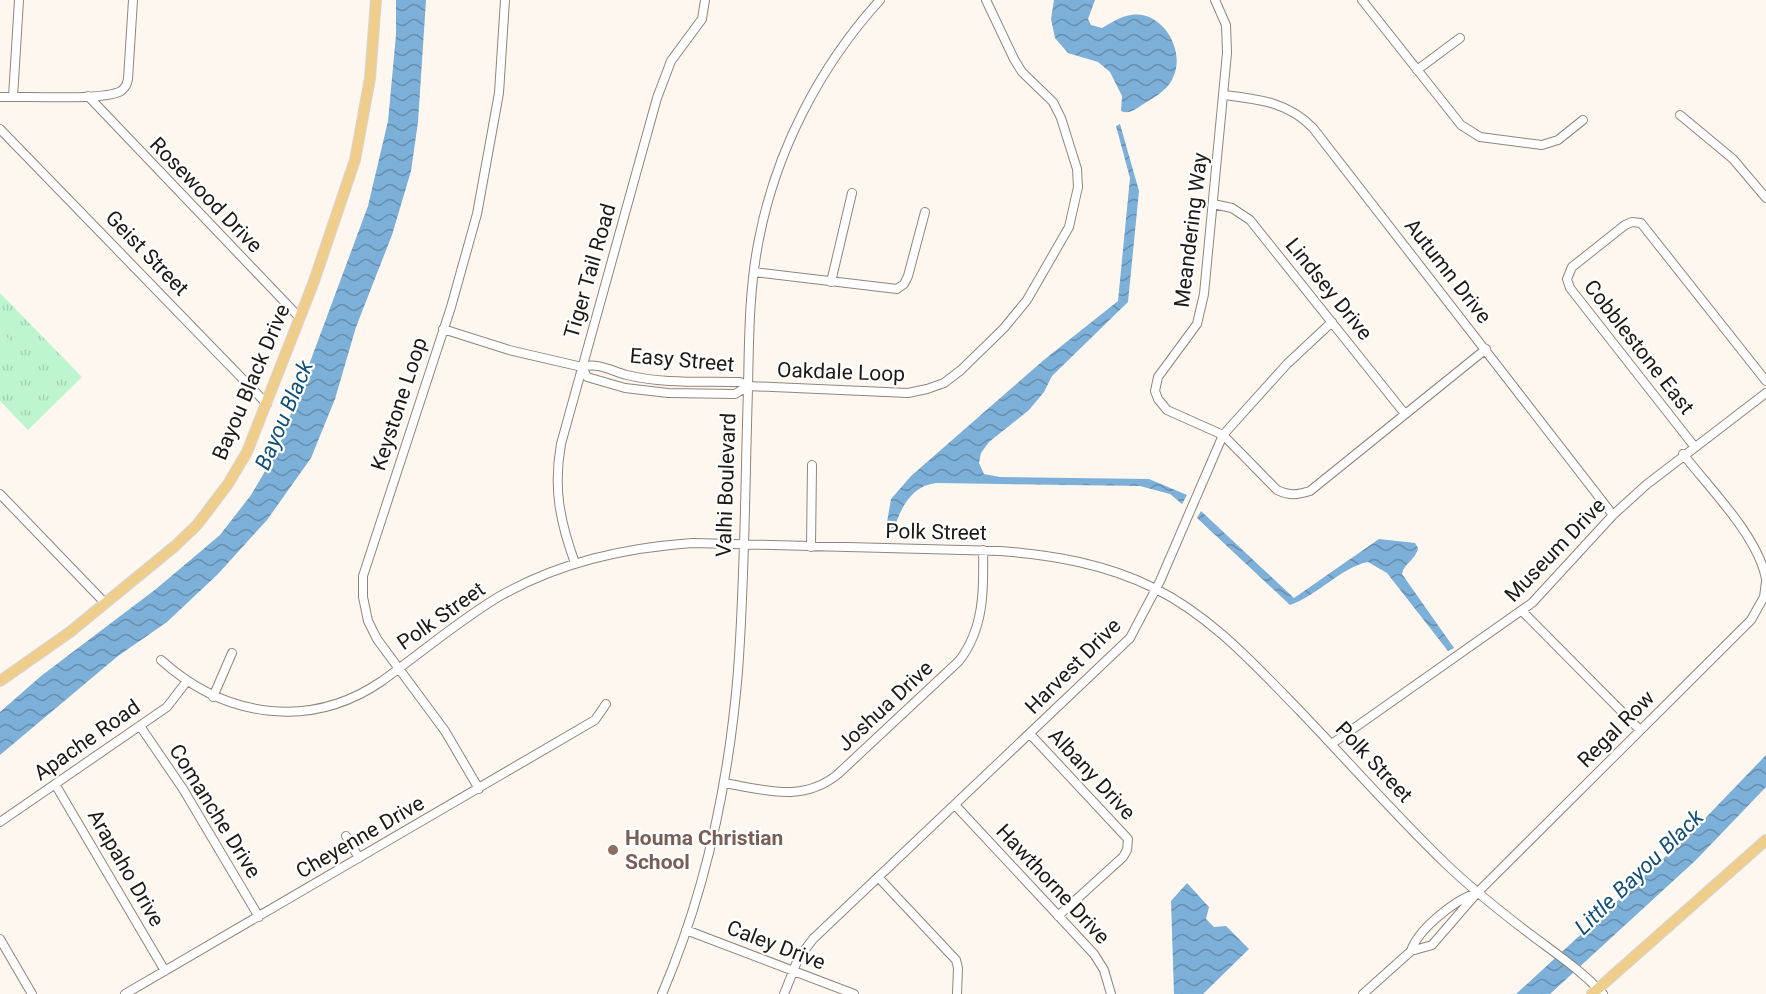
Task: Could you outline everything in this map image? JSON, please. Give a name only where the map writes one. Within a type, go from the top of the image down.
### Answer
[{"type":"main road","name":"Bayou Black Drive","points":[[0,681],[70,632],[197,525],[228,484],[247,452],[341,207],[359,141],[374,50],[376,0]]},
{"type":"main road","points":[[1598,992],[1766,840]]},
{"type":"street","points":[[13,97],[19,0]]},
{"type":"street","points":[[0,97],[88,96],[120,92],[126,86],[133,0]]},
{"type":"street","name":"Keystone Loop","points":[[479,789],[445,731],[368,621],[363,597],[363,576],[467,252],[489,158],[499,93],[505,0]]},
{"type":"street","name":"Tiger Tail Road","points":[[575,563],[560,515],[556,469],[657,98],[671,61],[702,19],[705,0]]},
{"type":"street","name":"Valhi Boulevard","points":[[662,994],[686,930],[711,847],[724,783],[738,668],[754,272],[763,222],[791,137],[809,100],[836,55],[880,0]]},
{"type":"street","name":"Oakdale Loop","points":[[748,386],[908,393],[927,389],[944,383],[961,370],[1004,328],[1027,300],[1069,227],[1078,187],[1077,169],[1073,151],[1057,110],[1014,59],[986,0]]},
{"type":"street","name":"Meandering Way","points":[[1215,0],[1226,25],[1227,53],[1204,294],[1197,324],[1161,370],[1155,391],[1158,399],[1167,410],[1223,435],[1277,489],[1287,495],[1298,495],[1310,491],[1486,349]]},
{"type":"street","points":[[1362,0],[1461,125],[1480,137],[1542,145],[1558,140],[1583,120]]},
{"type":"street","points":[[1417,70],[1460,38]]},
{"type":"street","name":"Autumn Drive","points":[[1224,95],[1268,100],[1306,120],[1613,514]]},
{"type":"street","name":"Rosewood Drive","points":[[88,96],[300,318]]},
{"type":"street","points":[[1680,115],[1733,159],[1766,198]]},
{"type":"street","name":"Geist Street","points":[[0,129],[267,404]]},
{"type":"street","points":[[831,282],[852,193]]},
{"type":"street","name":"Lindsey Drive","points":[[1213,204],[1232,208],[1251,220],[1405,414]]},
{"type":"street","points":[[754,272],[888,290],[904,284],[925,212]]},
{"type":"street","name":"Cobblestone East","points":[[1694,446],[1568,284],[1569,270],[1625,225],[1632,222],[1641,223],[1766,381]]},
{"type":"street","name":"Harvest Drive","points":[[784,994],[807,945],[1125,644],[1156,589],[1223,435],[1287,364],[1332,321]]},
{"type":"street","name":"Easy Street","points":[[443,329],[508,350],[582,367],[593,364],[628,375],[661,380],[740,382],[748,386]]},
{"type":"street","name":"Easy Street","points":[[582,367],[587,377],[593,379],[659,392],[735,394],[748,386]]},
{"type":"street","points":[[659,392],[661,380]]},
{"type":"street","name":"Museum Drive","points":[[1333,743],[1522,611],[1551,585],[1613,514],[1683,454],[1766,393]]},
{"type":"street","name":"Regal Row","points":[[1477,893],[1751,620],[1764,597],[1766,581],[1761,560],[1745,534],[1683,454]]},
{"type":"street","points":[[811,547],[812,465]]},
{"type":"street","points":[[0,495],[105,603]]},
{"type":"street","name":"Polk Street","points":[[161,660],[186,681],[213,697],[256,711],[313,710],[361,693],[501,596],[575,563],[646,547],[692,543],[982,550],[1040,554],[1070,560],[1128,577],[1156,589],[1217,630],[1250,659],[1333,743],[1368,784],[1477,893],[1581,972],[1598,992]]},
{"type":"street","name":"Joshua Drive","points":[[724,783],[783,793],[799,793],[816,788],[838,774],[970,647],[978,628],[981,611],[982,550]]},
{"type":"street","points":[[1522,611],[1640,730]]},
{"type":"street","points":[[213,697],[232,653]]},
{"type":"street","name":"Apache Road","points":[[0,822],[173,701],[186,681]]},
{"type":"street","name":"Cheyenne Drive","points":[[125,994],[595,720],[606,704]]},
{"type":"street","name":"Comanche Drive","points":[[140,726],[183,789],[259,916]]},
{"type":"street","name":"Albany Drive","points":[[1030,734],[1128,839],[1127,850],[1123,857],[1058,916]]},
{"type":"street","name":"Arapaho Drive","points":[[55,784],[165,971]]},
{"type":"street","name":"Hawthorne Drive","points":[[955,805],[1100,962],[1108,978],[1111,994]]},
{"type":"street","points":[[346,836],[359,858]]},
{"type":"street","points":[[878,878],[956,960],[957,994]]},
{"type":"street","points":[[1411,951],[1414,943],[1428,927],[1464,897],[1477,893]]},
{"type":"street","points":[[1363,994],[1411,951],[1432,945],[1477,893]]},
{"type":"street","points":[[1428,927],[1439,938]]},
{"type":"street","name":"Caley Drive","points":[[686,930],[854,994]]},
{"type":"street","points":[[0,939],[32,994]]},
{"type":"green space","points":[[0,293],[82,377],[28,430],[0,401]]},
{"type":"green space","points":[[13,320],[33,340],[24,349],[4,329]]},
{"type":"green space","points":[[2,332],[21,352],[12,361],[0,349]]},
{"type":"water","points":[[396,0],[426,0],[418,122],[411,171],[392,235],[356,327],[335,399],[311,458],[267,520],[218,574],[167,622],[118,656],[0,755],[0,712],[41,676],[156,589],[220,535],[251,495],[277,451],[368,206],[388,121],[396,35]]},
{"type":"water","points":[[1054,0],[1095,0],[1088,19],[1091,25],[1102,28],[1131,15],[1152,18],[1161,25],[1173,43],[1177,64],[1174,75],[1166,88],[1136,109],[1130,112],[1121,111],[1122,96],[1110,72],[1098,62],[1068,53],[1055,38],[1051,19]]},
{"type":"water","points":[[1120,124],[1139,191],[1128,302],[1052,376],[1044,392],[1029,410],[989,442],[981,453],[979,463],[984,474],[1000,477],[1149,479],[1187,495],[1182,504],[1170,494],[1140,486],[936,483],[927,485],[913,494],[902,508],[893,533],[885,534],[891,499],[911,476],[1045,359],[1118,301],[1130,178],[1116,126]]},
{"type":"water","points":[[1201,511],[1294,598],[1379,539],[1415,543],[1418,548],[1417,552],[1402,574],[1454,648],[1448,651],[1387,573],[1368,562],[1349,569],[1310,595],[1290,605],[1197,518]]},
{"type":"water","points":[[1766,755],[1766,787],[1696,860],[1550,994],[1516,994],[1690,834]]},
{"type":"water","points":[[1187,883],[1209,907],[1206,919],[1214,927],[1226,926],[1249,949],[1203,994],[1174,994],[1171,901]]},
{"type":"place","name":"Houma Christian School","points":[[613,850]]},
{"type":"water label","name":"Bayou Black","points":[[284,415]]},
{"type":"water label","name":"Little Bayou Black","points":[[1639,872]]}]
